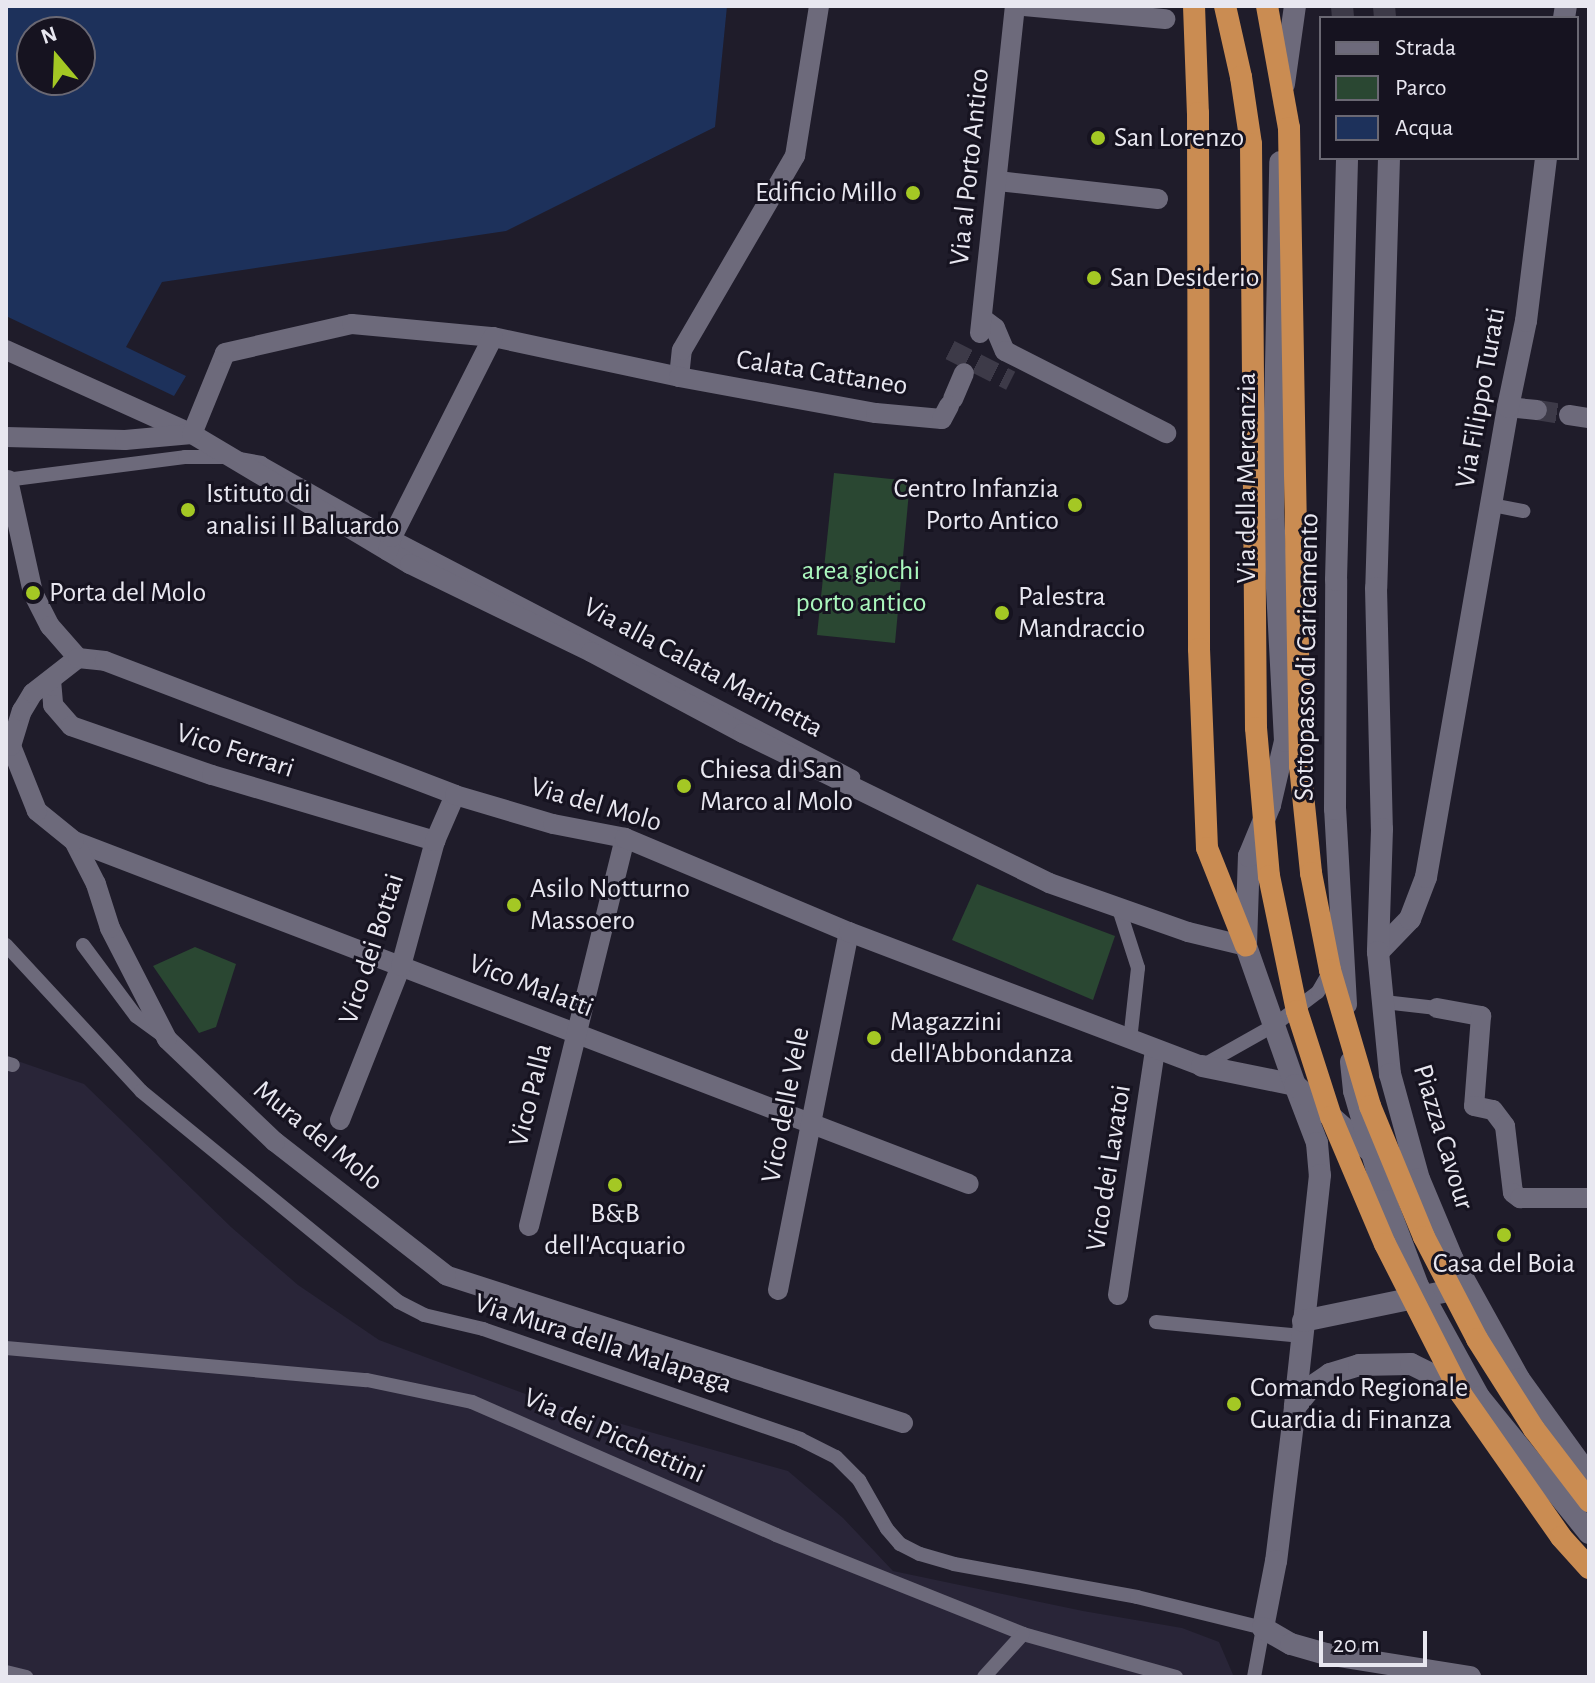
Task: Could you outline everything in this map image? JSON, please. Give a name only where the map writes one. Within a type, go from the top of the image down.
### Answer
[{"type":"highway","points":[[1194,6],[1198,113],[1199,649],[1207,848],[1246,946]]},
{"type":"highway","points":[[1225,6],[1241,77],[1251,144],[1256,728],[1269,876],[1297,1011],[1331,1117],[1385,1244],[1461,1394],[1561,1537],[1589,1568]]},
{"type":"highway","points":[[1267,6],[1289,128],[1300,766],[1311,873],[1330,970],[1370,1106],[1424,1237],[1477,1339],[1509,1391],[1589,1501]]},
{"type":"street","points":[[192,434],[225,353],[352,324],[493,337],[679,377],[682,350],[795,156],[819,6]]},
{"type":"street","name":"Via al Porto Antico","points":[[1015,6],[982,326],[995,328],[1005,351],[1166,433]]},
{"type":"street","points":[[1024,6],[1165,19]]},
{"type":"street","name":"Via della Mercanzia","points":[[1246,946],[1249,856],[1270,805],[1285,741],[1273,509],[1281,108],[1295,6]]},
{"type":"street","name":"Sottopasso di Caricamento","points":[[1347,160],[1336,580],[1335,809],[1341,946],[1354,1091],[1372,1153]]},
{"type":"street","points":[[1378,952],[1382,829],[1376,588],[1389,160]]},
{"type":"street","name":"Via Filippo Turati","points":[[1378,952],[1410,919],[1426,877],[1508,407],[1526,321],[1546,160]]},
{"type":"street","points":[[998,181],[1158,199]]},
{"type":"street","points":[[394,536],[493,337]]},
{"type":"street","points":[[6,350],[192,434],[228,457],[394,536],[582,647],[799,761],[1049,883],[1188,932],[1246,946],[1317,1143],[1320,1175],[1276,1561],[1263,1628],[1291,1644],[1326,1654],[1470,1677]]},
{"type":"street","name":"Calata Cattaneo","points":[[679,377],[876,413],[942,419],[964,373]]},
{"type":"street","points":[[1508,407],[1537,410]]},
{"type":"street","points":[[6,437],[125,440],[192,434]]},
{"type":"street","points":[[7,480],[33,593],[50,626],[78,658],[51,680]]},
{"type":"street","name":"Via del Molo","points":[[78,658],[105,661],[455,795],[553,824],[625,838],[849,932],[1155,1050],[1202,1066],[1295,1085]]},
{"type":"street","name":"Mura del Molo","points":[[51,680],[33,693],[22,711],[11,746],[37,811],[74,841],[96,884],[110,928],[167,1039],[275,1142],[446,1275],[903,1423]]},
{"type":"street","name":"Vico Ferrari","points":[[51,680],[53,705],[71,726],[212,775],[435,841]]},
{"type":"street","name":"Vico dei Bottai","points":[[340,1120],[401,966],[435,841],[455,795]]},
{"type":"street","name":"Vico Palla","points":[[529,1226],[625,838]]},
{"type":"street","name":"Vico Malatti","points":[[74,841],[969,1184]]},
{"type":"street","name":"Vico delle Vele","points":[[778,1290],[849,932]]},
{"type":"street","name":"Piazza Cavour","points":[[1378,952],[1390,1074],[1419,1179],[1452,1258],[1519,1379],[1589,1476]]},
{"type":"street","points":[[1437,1008],[1481,1016],[1474,1106],[1481,1110],[1493,1110],[1505,1126],[1513,1193],[1520,1198],[1589,1198]]},
{"type":"street","name":"Vico dei Lavatoi","points":[[1118,1295],[1155,1050]]},
{"type":"street","points":[[1295,1085],[1372,1153],[1386,1201],[1425,1298],[1479,1397],[1589,1533]]},
{"type":"street","points":[[1303,1329],[1458,1289],[1473,1296]]},
{"type":"street","points":[[1295,1407],[1311,1387],[1330,1374],[1359,1365],[1389,1363],[1411,1364],[1479,1397]]},
{"type":"lane","points":[[7,480],[185,457],[228,457]]},
{"type":"lane","points":[[1492,505],[1523,511]]},
{"type":"lane","points":[[1119,909],[1138,968],[1130,1041]]},
{"type":"lane","name":"Via Mura della Malapaga","points":[[6,945],[141,1091],[399,1302],[424,1315],[483,1329],[800,1439],[836,1457],[859,1480],[887,1529],[900,1544],[920,1554],[954,1564],[1137,1597],[1263,1628]]},
{"type":"lane","points":[[83,945],[136,1016],[167,1039]]},
{"type":"lane","points":[[1202,1066],[1273,1026],[1318,992],[1341,946]]},
{"type":"lane","points":[[1384,1002],[1437,1008]]},
{"type":"lane","points":[[1156,1322],[1303,1329]]},
{"type":"lane","name":"Via dei Picchettini","points":[[6,1348],[367,1380],[472,1402],[776,1535],[1023,1634],[1176,1677]]},
{"type":"lane","points":[[1254,1677],[1263,1628]]},
{"type":"lane","points":[[984,1677],[1023,1634]]},
{"type":"lane","points":[[6,1672],[26,1677]]},
{"type":"shaded area","points":[[6,1057],[84,1084],[231,1227],[298,1285],[379,1340],[558,1406],[788,1471],[843,1518],[893,1571],[1083,1611],[1182,1628],[1219,1642],[1234,1677],[6,1677]]},
{"type":"green space","name":"area giochi porto antico","points":[[834,473],[910,481],[895,643],[817,635]]},
{"type":"green space","points":[[977,884],[1115,936],[1093,1000],[952,940]]},
{"type":"green space","points":[[195,947],[236,964],[216,1027],[199,1033],[153,966]]},
{"type":"water","points":[[6,6],[727,6],[715,127],[506,231],[162,282],[126,347],[186,376],[174,396],[6,316]]},
{"type":"tunnel","points":[[1342,6],[1343,16]]},
{"type":"tunnel","points":[[1384,6],[1385,16]]},
{"type":"tunnel","points":[[950,350],[1011,381]]},
{"type":"tunnel","points":[[1537,410],[1569,415]]},
{"type":"place","name":"San Lorenzo","points":[[1098,138]]},
{"type":"place","name":"Edificio Millo","points":[[913,193]]},
{"type":"place","name":"San Desiderio","points":[[1094,278]]},
{"type":"place","name":"Centro Infanzia Porto Antico","points":[[1075,505]]},
{"type":"place","name":"Istituto di analisi Il Baluardo","points":[[188,510]]},
{"type":"place","name":"Porta del Molo","points":[[33,593]]},
{"type":"place","name":"Palestra Mandraccio","points":[[1002,613]]},
{"type":"place","name":"Chiesa di San Marco al Molo","points":[[684,786]]},
{"type":"place","name":"Asilo Notturno Massoero","points":[[514,905]]},
{"type":"place","name":"Magazzini dell'Abbondanza","points":[[874,1038]]},
{"type":"place","name":"B&B dell'Acquario","points":[[615,1185]]},
{"type":"place","name":"Casa del Boia","points":[[1504,1235]]},
{"type":"place","name":"Comando Regionale Guardia di Finanza","points":[[1234,1404]]}]
